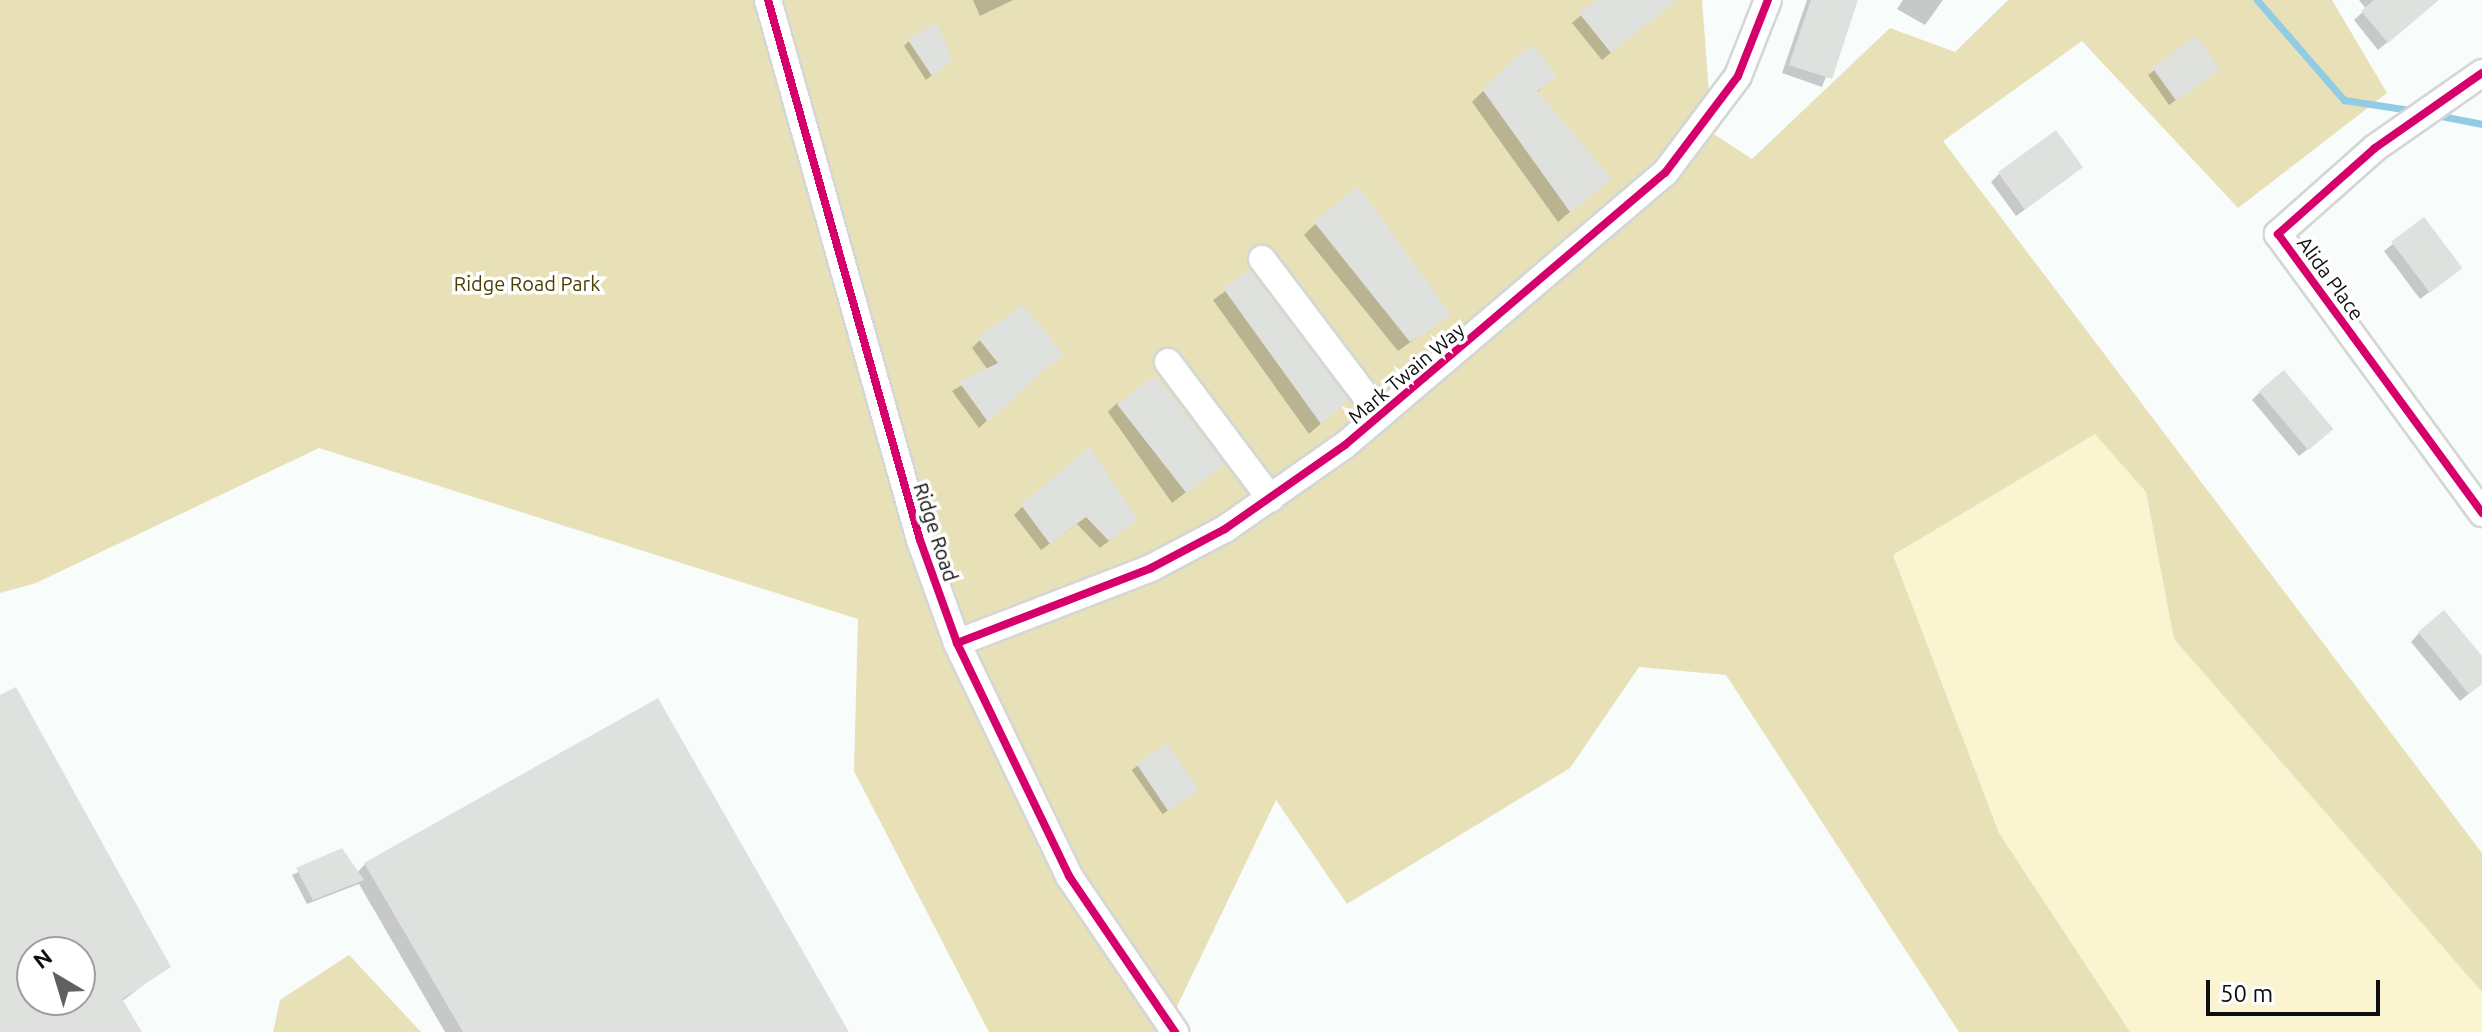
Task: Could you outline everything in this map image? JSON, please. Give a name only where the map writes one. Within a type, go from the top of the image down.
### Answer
[{"type":"street","name":"Ridge Road","points":[[768,0],[916,526],[957,643],[1069,876],[1175,1032]]},
{"type":"street","name":"Mark Twain Way","points":[[957,643],[1151,568],[1271,499],[1380,415],[1665,173],[1738,76],[1768,0]]},
{"type":"street","name":"Alida Place","points":[[2482,73],[2375,148],[2278,234],[2482,513]]},
{"type":"street","points":[[1262,259],[1380,415]]},
{"type":"street","points":[[1168,362],[1271,499]]},
{"type":"shaded area","points":[[2095,433],[2146,492],[2174,639],[2482,992],[2482,1032],[2130,1032],[1999,833],[1893,555]]},
{"type":"green space","name":"Ridge Road Park","points":[[0,0],[1702,0],[1712,133],[1752,159],[1890,28],[1955,52],[2008,0],[2332,0],[2387,93],[2238,208],[2082,41],[1943,141],[2482,853],[2482,992],[2174,639],[2146,492],[2095,434],[1893,555],[1999,833],[2130,1032],[1959,1032],[1726,675],[1639,667],[1570,768],[1347,904],[1276,800],[1172,1017],[1175,1032],[989,1032],[854,771],[858,619],[319,448],[36,583],[0,593]]},
{"type":"green space","points":[[349,955],[421,1032],[273,1032],[280,1000]]},
{"type":"building","points":[[1596,0],[1677,0],[1611,53],[1579,13]]},
{"type":"building","points":[[1811,0],[1858,0],[1832,79],[1789,65]]},
{"type":"building","points":[[2374,0],[2439,0],[2388,43],[2361,11]]},
{"type":"building","points":[[936,22],[953,60],[932,76],[908,40]]},
{"type":"building","points":[[2196,36],[2220,69],[2176,101],[2152,68]]},
{"type":"building","points":[[1532,44],[1557,76],[1537,91],[1612,179],[1570,212],[1482,89]]},
{"type":"building","points":[[2056,130],[2083,167],[2025,210],[1998,172]]},
{"type":"building","points":[[1358,186],[1451,315],[1410,342],[1314,222]]},
{"type":"building","points":[[2424,217],[2463,268],[2430,293],[2391,242]]},
{"type":"building","points":[[1250,270],[1349,400],[1321,424],[1223,288]]},
{"type":"building","points":[[1022,305],[1063,353],[988,422],[959,382],[998,363],[978,338]]},
{"type":"building","points":[[2284,370],[2333,429],[2308,450],[2259,391]]},
{"type":"building","points":[[1155,375],[1225,464],[1187,494],[1117,405]]},
{"type":"building","points":[[1089,447],[1138,520],[1109,541],[1086,517],[1050,544],[1021,505]]},
{"type":"building","points":[[2444,610],[2482,656],[2482,684],[2469,694],[2418,632]]},
{"type":"building","points":[[16,687],[171,967],[122,999],[142,1032],[0,1032],[0,695]]},
{"type":"building","points":[[658,698],[849,1032],[463,1032],[364,863]]},
{"type":"building","points":[[1167,743],[1199,790],[1168,811],[1136,764]]},
{"type":"building","points":[[342,848],[364,880],[313,900],[296,868]]},
{"type":"waterway","points":[[2257,0],[2344,100],[2416,111]]},
{"type":"waterway","points":[[2436,115],[2482,124]]},
{"type":"cycle path","points":[[768,0],[920,540],[957,643],[1069,876],[1175,1032]]},
{"type":"cycle path","points":[[957,643],[1151,568],[1225,529],[1345,445],[1665,173],[1738,76],[1768,0]]},
{"type":"cycle path","points":[[2482,73],[2375,148],[2278,234],[2482,513]]}]
